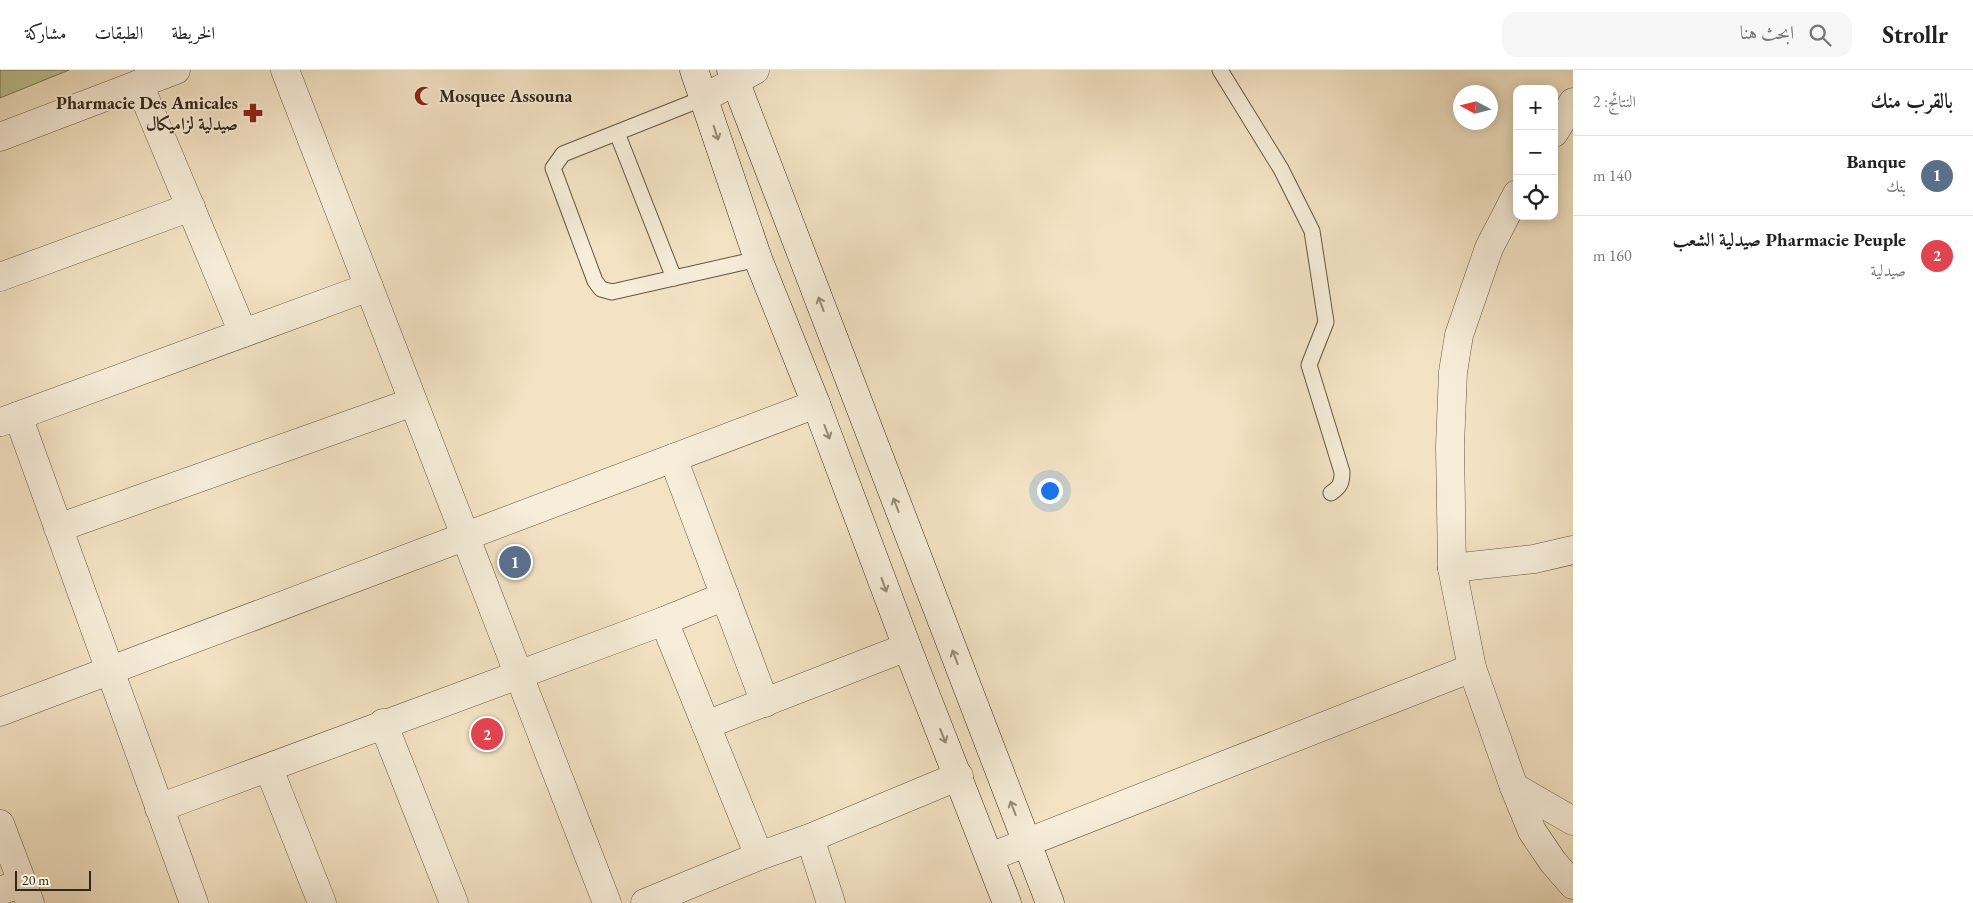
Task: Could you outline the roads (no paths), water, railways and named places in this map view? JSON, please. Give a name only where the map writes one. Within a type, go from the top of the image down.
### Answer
[{"type":"street","points":[[0,137],[176,70]]},
{"type":"street","points":[[285,70],[607,903]]},
{"type":"street","points":[[694,70],[758,259],[816,404],[907,647],[1007,903]]},
{"type":"street","points":[[704,98],[740,74],[833,338],[1050,903]]},
{"type":"street","points":[[139,84],[243,333]]},
{"type":"street","points":[[1556,130],[1573,102]]},
{"type":"street","points":[[1513,202],[1490,248],[1459,335],[1453,372],[1450,446],[1452,568],[1472,668],[1514,787],[1532,830],[1552,862],[1573,885]]},
{"type":"street","points":[[0,277],[191,207]]},
{"type":"street","points":[[194,903],[58,528],[9,419],[369,287]]},
{"type":"street","points":[[796,354],[833,338]]},
{"type":"street","points":[[58,528],[413,402]]},
{"type":"street","points":[[0,712],[816,404]]},
{"type":"street","points":[[673,458],[765,703]]},
{"type":"street","points":[[843,474],[878,458]]},
{"type":"street","points":[[1452,568],[1534,559],[1573,550]]},
{"type":"street","points":[[159,808],[269,769],[383,723],[664,621],[725,596]]},
{"type":"street","points":[[664,621],[759,856]]},
{"type":"street","points":[[706,725],[907,647]]},
{"type":"street","points":[[990,856],[1472,668]]},
{"type":"street","points":[[383,723],[454,903]]},
{"type":"street","points":[[269,769],[322,903]]},
{"type":"street","points":[[645,903],[759,856],[810,838],[959,776]]},
{"type":"street","points":[[1514,787],[1573,820]]},
{"type":"street","points":[[0,824],[17,892]]},
{"type":"street","points":[[810,838],[831,903]]},
{"type":"lane","points":[[1220,70],[1281,169],[1312,231],[1326,322],[1309,365],[1342,472],[1342,482],[1338,489],[1331,493]]},
{"type":"lane","points":[[704,98],[563,154],[553,168],[595,282],[601,289],[612,292],[758,259]]},
{"type":"lane","points":[[617,133],[674,278]]},
{"type":"place","name":"Mosquee Assouna","points":[[424,96]]},
{"type":"place","name":"Pharmacie Des Amicales صيدلية لزاميكال","points":[[253,113]]},
{"type":"place","name":"Banque","points":[[515,562]]},
{"type":"place","name":"Pharmacie Peuple صيدلية الشعب","points":[[487,734]]}]
